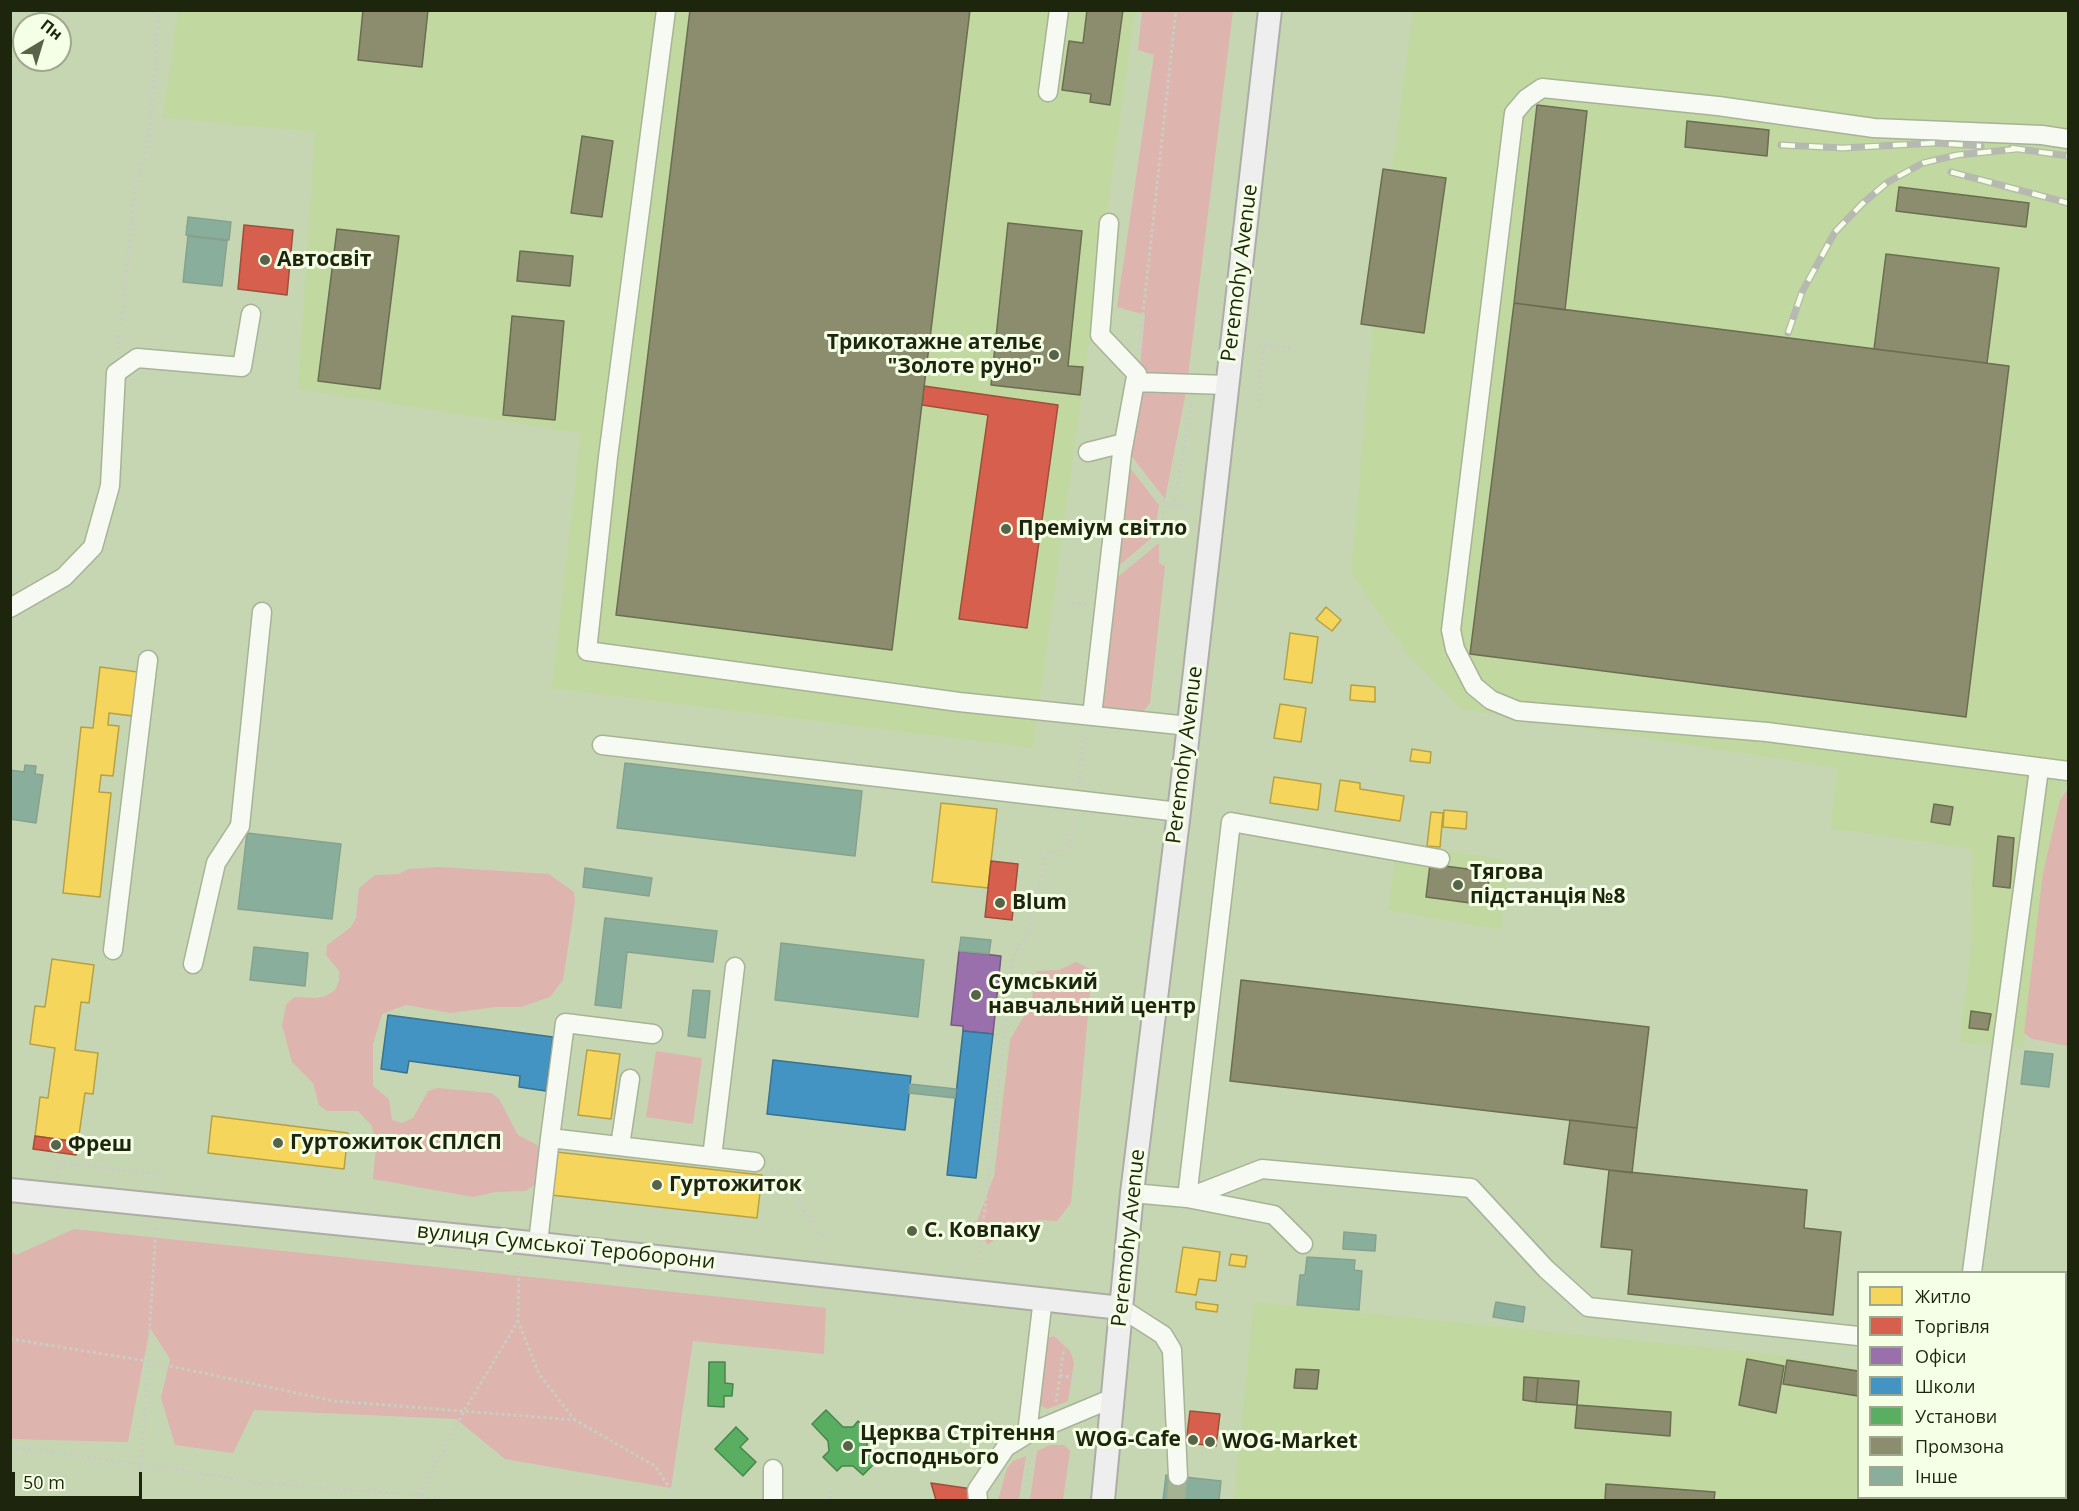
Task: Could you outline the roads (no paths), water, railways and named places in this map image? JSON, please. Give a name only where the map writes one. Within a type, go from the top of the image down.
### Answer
[{"type":"main road","name":"Peremohy Avenue","points":[[1103,1500],[1132,1193],[1179,812],[1270,10]]},
{"type":"main road","name":"вулиця Сумської Тероборони","points":[[10,1190],[538,1243],[1121,1308]]},
{"type":"lane","points":[[666,10],[608,456],[587,651],[959,702],[1189,726]]},
{"type":"lane","points":[[1048,92],[1059,10]]},
{"type":"lane","points":[[2068,140],[2042,135],[1874,128],[1718,106],[1542,88],[1526,99],[1514,113],[1451,630],[1455,649],[1474,686],[1491,700],[1518,711],[1767,732],[2068,771]]},
{"type":"lane","points":[[1108,223],[1100,335],[1136,378],[1227,385]]},
{"type":"lane","points":[[10,608],[64,577],[93,547],[110,486],[116,373],[137,358],[242,367],[251,314]]},
{"type":"lane","points":[[1092,716],[1123,448],[1136,378]]},
{"type":"lane","points":[[1088,452],[1123,448]]},
{"type":"lane","points":[[193,964],[216,863],[240,826],[262,612]]},
{"type":"lane","points":[[113,950],[148,660]]},
{"type":"lane","points":[[602,745],[1179,812]]},
{"type":"lane","points":[[1972,1271],[2039,769]]},
{"type":"lane","points":[[1187,1198],[1231,822],[1440,859]]},
{"type":"lane","points":[[712,1157],[735,967]]},
{"type":"lane","points":[[538,1243],[565,1023],[653,1034]]},
{"type":"lane","points":[[620,1146],[630,1079]]},
{"type":"lane","points":[[550,1138],[755,1162]]},
{"type":"lane","points":[[1187,1198],[1262,1168],[1471,1188],[1546,1269],[1588,1307],[1857,1336]]},
{"type":"lane","points":[[1132,1193],[1187,1198],[1274,1215],[1303,1244]]},
{"type":"lane","points":[[1027,1434],[1042,1298]]},
{"type":"lane","points":[[1121,1308],[1163,1335],[1172,1350],[1178,1476]]},
{"type":"lane","points":[[978,1500],[977,1490],[1006,1447],[1027,1434],[1113,1398]]},
{"type":"lane","points":[[773,1469],[773,1500]]},
{"type":"tunnel","points":[[1176,1500],[1178,1476]]},
{"type":"railway","points":[[1781,145],[1843,148],[1935,143],[1981,146]]},
{"type":"railway","points":[[2011,148],[2068,156]]},
{"type":"railway","points":[[1788,333],[1802,292],[1835,232],[1862,204],[1888,182],[1923,163],[1957,155],[2017,149]]},
{"type":"railway","points":[[1951,172],[2068,203]]},
{"type":"place","name":"Автосвіт","points":[[265,260]]},
{"type":"place","name":"Трикотажне ательє \"Золоте руно\"","points":[[1054,355]]},
{"type":"place","name":"Преміум світло","points":[[1006,529]]},
{"type":"place","name":"Тягова підстанція №8","points":[[1458,885]]},
{"type":"place","name":"Blum","points":[[1000,903]]},
{"type":"place","name":"Сумський навчальний центр","points":[[976,995]]},
{"type":"place","name":"Гуртожиток СПЛСП","points":[[278,1143]]},
{"type":"place","name":"Фреш","points":[[56,1145]]},
{"type":"place","name":"Гуртожиток","points":[[657,1185]]},
{"type":"place","name":"С. Ковпаку","points":[[912,1231]]},
{"type":"place","name":"WOG-Cafe","points":[[1193,1440]]},
{"type":"place","name":"WOG-Market","points":[[1210,1442]]},
{"type":"place","name":"Церква Стрітення Господнього","points":[[848,1446]]}]
